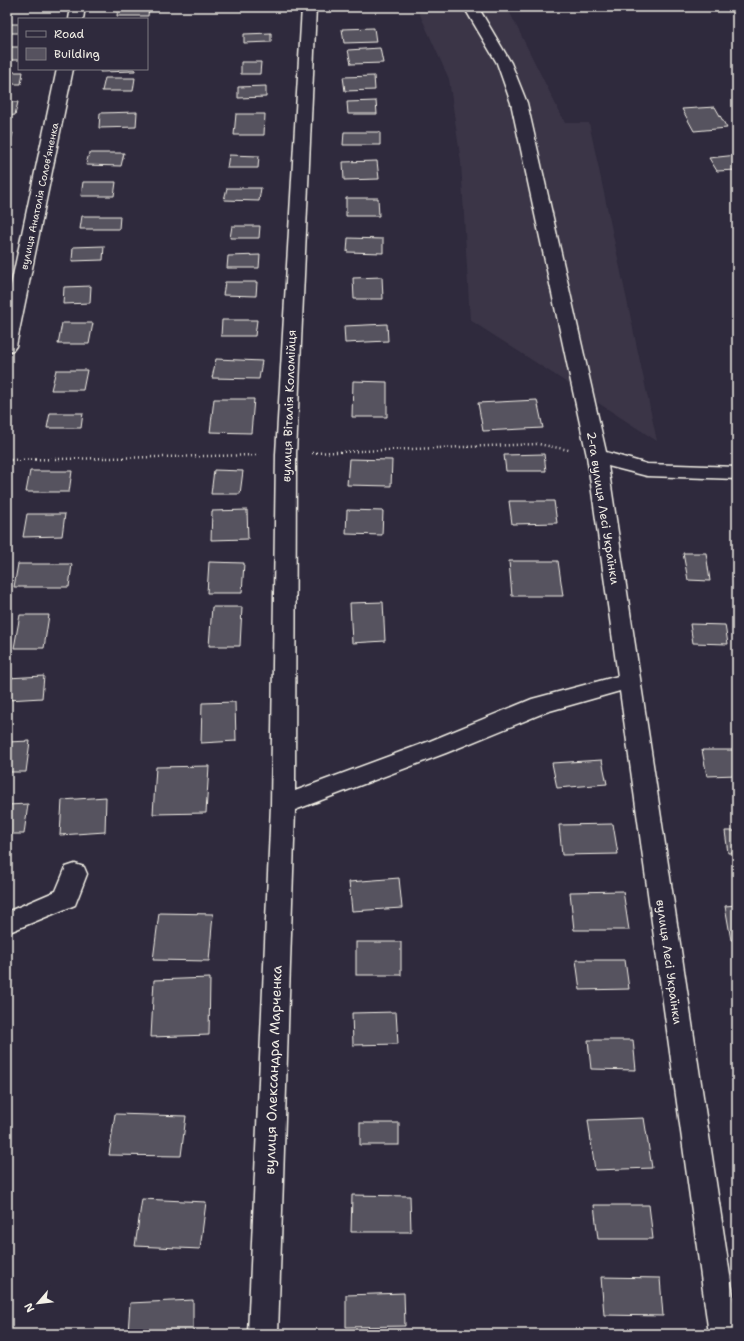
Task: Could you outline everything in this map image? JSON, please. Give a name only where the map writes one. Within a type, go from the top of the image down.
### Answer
[{"type":"street","points":[[76,18],[78,7]]},
{"type":"street","name":"вулиця Віталія Коломійця","points":[[283,806],[286,454],[309,7]]},
{"type":"street","name":"2-га вулиця Лесі Українки","points":[[471,7],[504,63],[519,103],[596,456],[616,591]]},
{"type":"street","name":"вулиця Анатолія Соловʼяненка","points":[[7,346],[65,70]]},
{"type":"street","points":[[596,456],[647,470],[737,473]]},
{"type":"street","name":"вулиця Лесі Українки","points":[[616,591],[724,1334]]},
{"type":"street","points":[[283,806],[438,747],[540,705],[628,681]]},
{"type":"street","name":"вулиця Олександра Марченка","points":[[263,1334],[283,806]]},
{"type":"street","points":[[7,923],[66,898],[75,874]]},
{"type":"shaded area","points":[[412,7],[507,7],[565,123],[589,123],[657,441],[470,320],[461,162],[449,79],[418,10]]},
{"type":"building","points":[[118,7],[149,7],[148,16],[117,16]]},
{"type":"building","points":[[328,7],[352,7],[353,10],[329,11]]},
{"type":"building","points":[[7,24],[18,24],[18,33],[7,33]]},
{"type":"building","points":[[374,28],[376,42],[344,43],[342,29]]},
{"type":"building","points":[[271,33],[271,42],[244,43],[244,34]]},
{"type":"building","points":[[7,47],[18,47],[18,60],[7,60]]},
{"type":"building","points":[[380,48],[383,63],[351,64],[348,50]]},
{"type":"building","points":[[241,62],[261,62],[260,74],[241,74]]},
{"type":"building","points":[[101,70],[135,70],[135,71],[100,72]]},
{"type":"building","points":[[7,72],[23,72],[21,84],[7,84]]},
{"type":"building","points":[[374,76],[375,90],[345,91],[343,77]]},
{"type":"building","points":[[105,78],[135,78],[133,91],[102,91]]},
{"type":"building","points":[[266,86],[266,97],[238,98],[238,87]]},
{"type":"building","points":[[376,101],[377,114],[348,114],[347,102]]},
{"type":"building","points":[[7,102],[18,102],[15,115],[7,116]]},
{"type":"building","points":[[715,107],[727,128],[694,131],[682,109]]},
{"type":"building","points":[[137,112],[136,127],[99,128],[100,113]]},
{"type":"building","points":[[236,114],[265,114],[264,135],[234,135]]},
{"type":"building","points":[[344,132],[380,132],[380,145],[343,145]]},
{"type":"building","points":[[7,133],[13,133],[10,143],[7,143]]},
{"type":"building","points":[[89,153],[124,153],[121,166],[86,165]]},
{"type":"building","points":[[229,155],[259,156],[258,168],[227,168]]},
{"type":"building","points":[[737,155],[737,170],[717,171],[709,158]]},
{"type":"building","points":[[377,161],[379,179],[344,180],[343,162]]},
{"type":"building","points":[[83,182],[116,182],[114,196],[81,196]]},
{"type":"building","points":[[227,188],[261,188],[259,201],[224,200]]},
{"type":"building","points":[[346,198],[378,198],[379,216],[346,216]]},
{"type":"building","points":[[82,216],[120,216],[119,229],[80,229]]},
{"type":"building","points":[[232,226],[260,226],[259,238],[230,238]]},
{"type":"building","points":[[348,238],[383,239],[383,253],[347,252]]},
{"type":"building","points":[[104,246],[103,260],[72,261],[73,247]]},
{"type":"building","points":[[260,255],[259,268],[227,268],[228,256]]},
{"type":"building","points":[[382,277],[383,299],[354,299],[353,278]]},
{"type":"building","points":[[225,282],[257,282],[256,296],[223,295]]},
{"type":"building","points":[[91,286],[90,303],[63,304],[64,287]]},
{"type":"building","points":[[222,320],[257,320],[255,336],[221,336]]},
{"type":"building","points":[[62,323],[93,323],[89,344],[58,344]]},
{"type":"building","points":[[387,324],[388,341],[345,343],[344,326]]},
{"type":"building","points":[[216,359],[262,361],[259,379],[212,378]]},
{"type":"building","points":[[56,370],[87,370],[83,390],[51,390]]},
{"type":"building","points":[[353,381],[387,382],[387,417],[352,417]]},
{"type":"building","points":[[214,399],[254,399],[251,433],[210,432]]},
{"type":"building","points":[[537,400],[543,428],[483,431],[478,403]]},
{"type":"building","points":[[50,413],[83,413],[81,428],[47,428]]},
{"type":"building","points":[[544,454],[546,471],[506,471],[504,455]]},
{"type":"building","points":[[349,459],[392,460],[391,486],[347,485]]},
{"type":"building","points":[[214,470],[243,471],[240,494],[211,494]]},
{"type":"building","points":[[30,471],[72,471],[69,492],[26,492]]},
{"type":"building","points":[[509,501],[554,501],[557,523],[512,524]]},
{"type":"building","points":[[247,510],[248,539],[211,540],[212,511]]},
{"type":"building","points":[[347,510],[383,511],[382,535],[346,534]]},
{"type":"building","points":[[27,514],[65,514],[62,536],[23,537]]},
{"type":"building","points":[[683,553],[706,553],[710,581],[688,580]]},
{"type":"building","points":[[509,561],[558,561],[563,596],[512,596]]},
{"type":"building","points":[[209,562],[244,563],[242,593],[207,593]]},
{"type":"building","points":[[18,564],[72,564],[69,587],[14,587]]},
{"type":"building","points":[[383,602],[385,641],[352,643],[350,603]]},
{"type":"building","points":[[212,607],[242,607],[240,646],[209,646]]},
{"type":"building","points":[[20,615],[49,615],[44,648],[14,648]]},
{"type":"building","points":[[690,624],[725,625],[728,644],[693,643]]},
{"type":"building","points":[[44,676],[42,698],[7,700],[7,678]]},
{"type":"building","points":[[235,702],[236,741],[201,743],[202,703]]},
{"type":"building","points":[[30,741],[26,772],[7,772],[7,742]]},
{"type":"building","points":[[702,750],[737,750],[737,775],[707,776]]},
{"type":"building","points":[[602,760],[607,784],[557,788],[552,763]]},
{"type":"building","points":[[209,766],[206,813],[153,814],[156,767]]},
{"type":"building","points":[[106,797],[105,832],[60,835],[62,800]]},
{"type":"building","points":[[28,804],[24,834],[7,834],[7,805]]},
{"type":"building","points":[[613,824],[618,854],[562,855],[559,825]]},
{"type":"building","points":[[725,831],[737,831],[737,853],[728,853]]},
{"type":"building","points":[[399,878],[402,908],[352,911],[349,882]]},
{"type":"building","points":[[623,891],[629,930],[574,930],[570,892]]},
{"type":"building","points":[[737,905],[737,940],[731,940],[725,906]]},
{"type":"building","points":[[159,913],[213,914],[209,961],[153,960]]},
{"type":"building","points":[[356,942],[401,942],[401,975],[356,975]]},
{"type":"building","points":[[576,960],[625,960],[629,989],[580,990]]},
{"type":"building","points":[[210,978],[209,1035],[151,1037],[154,980]]},
{"type":"building","points":[[396,1012],[398,1044],[353,1045],[352,1013]]},
{"type":"building","points":[[588,1040],[633,1040],[636,1070],[591,1069]]},
{"type":"building","points":[[115,1114],[186,1116],[181,1156],[109,1155]]},
{"type":"building","points":[[644,1118],[652,1168],[595,1170],[588,1120]]},
{"type":"building","points":[[360,1123],[399,1123],[399,1145],[360,1145]]},
{"type":"building","points":[[352,1195],[410,1196],[411,1232],[351,1232]]},
{"type":"building","points":[[142,1199],[206,1202],[200,1249],[135,1246]]},
{"type":"building","points":[[594,1205],[649,1205],[653,1239],[598,1239]]},
{"type":"building","points":[[601,1277],[660,1278],[663,1316],[604,1315]]},
{"type":"building","points":[[404,1293],[405,1326],[346,1327],[346,1295]]},
{"type":"building","points":[[193,1300],[193,1334],[128,1334],[130,1303]]}]
